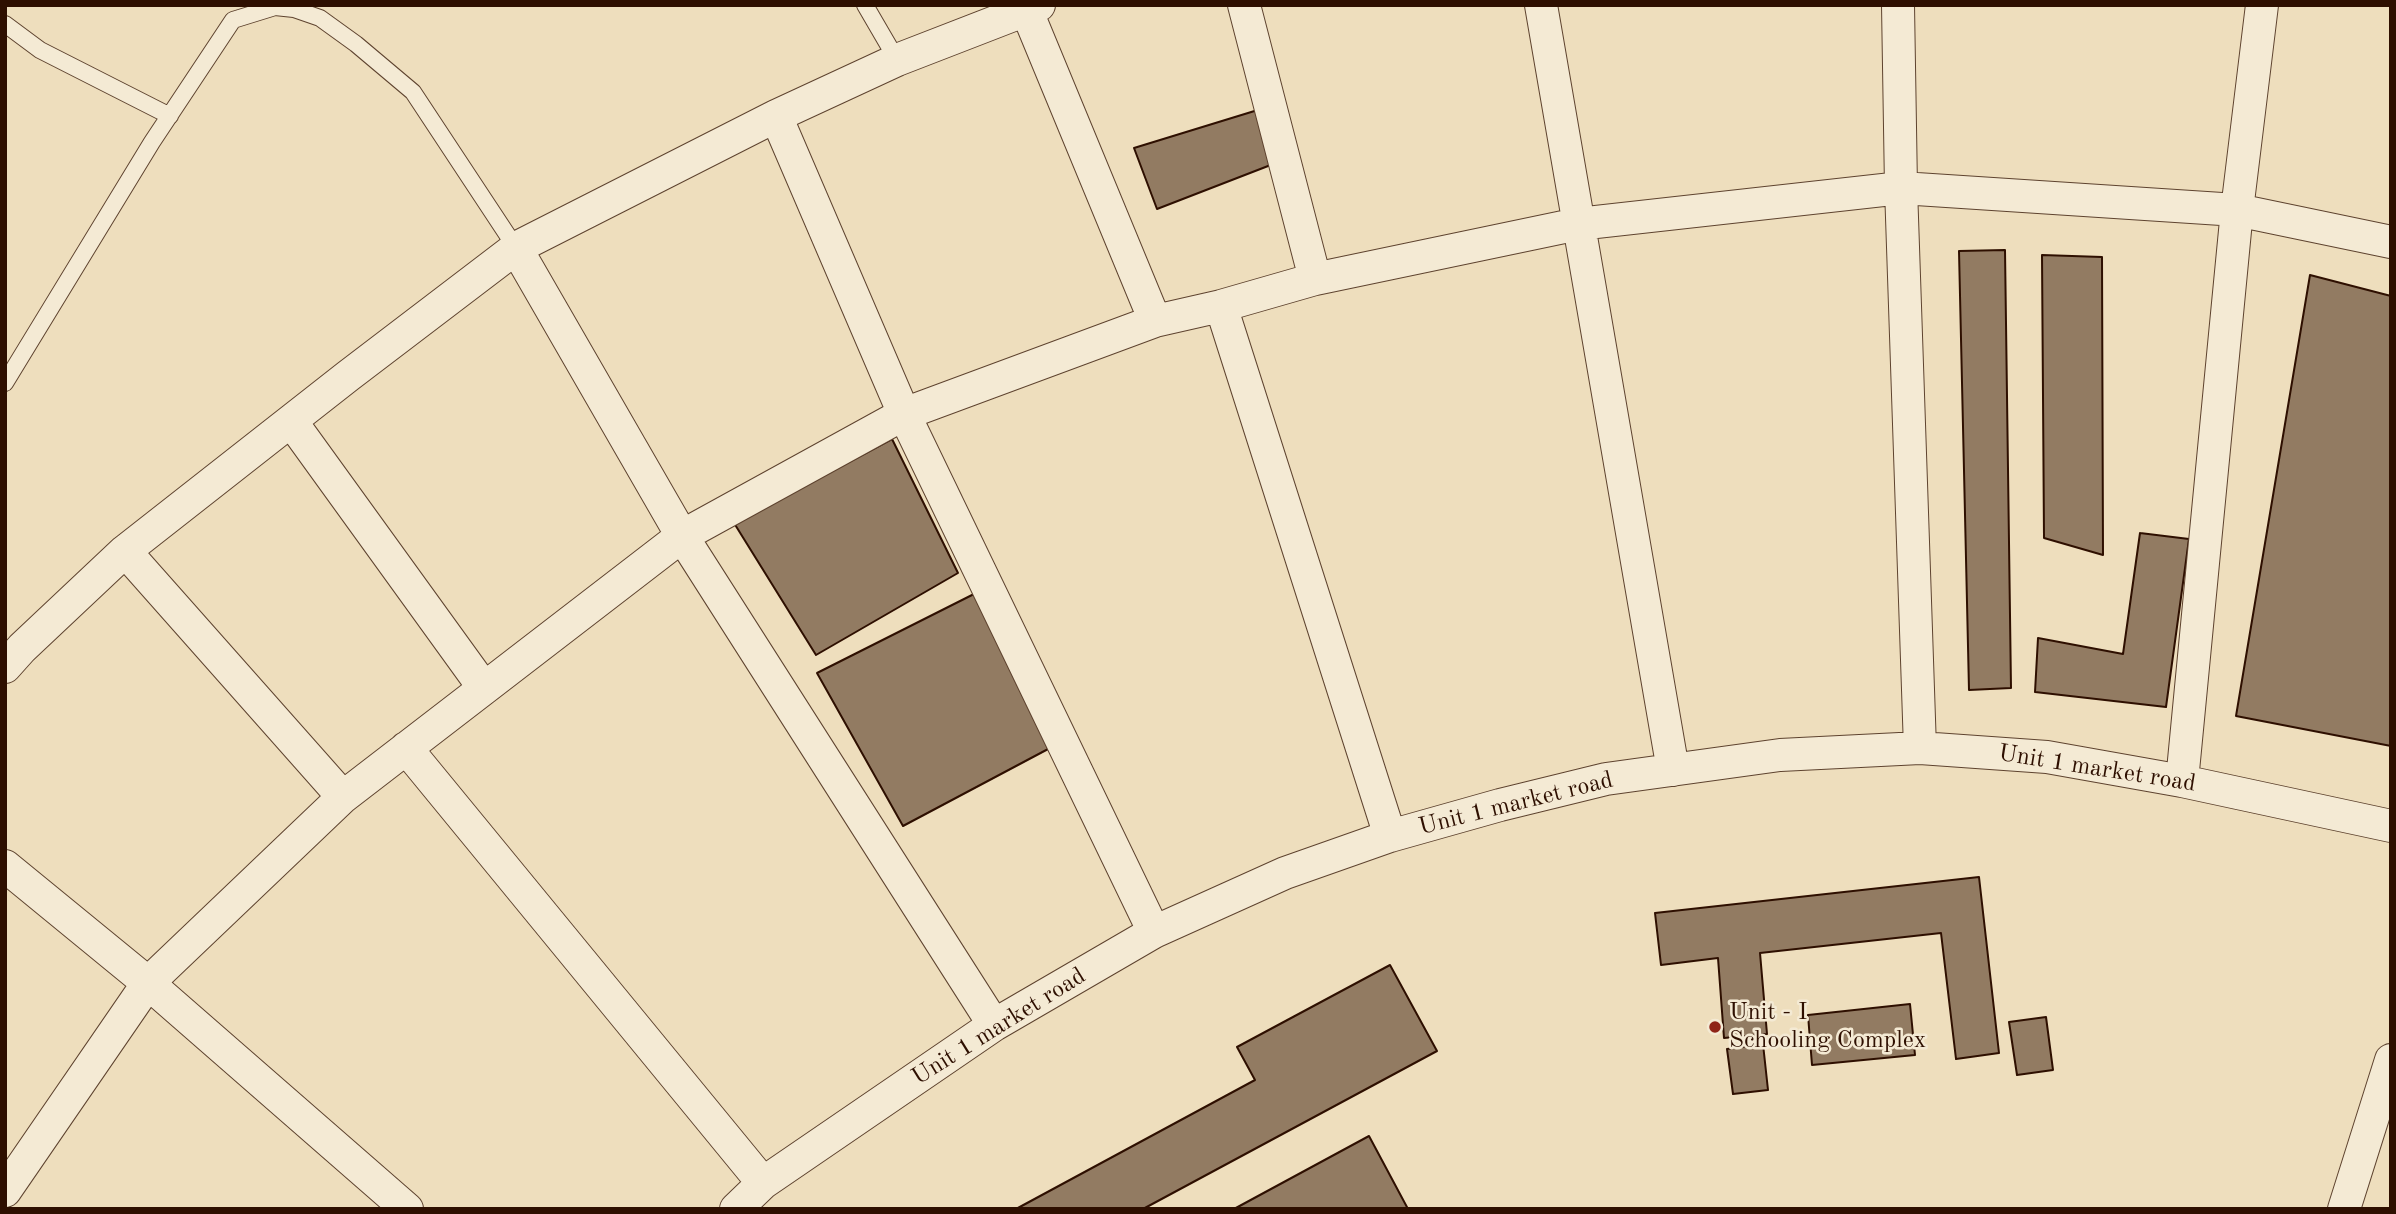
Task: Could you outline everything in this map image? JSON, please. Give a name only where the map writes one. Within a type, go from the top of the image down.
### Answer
[{"type":"street","points":[[1244,5],[1315,279]]},
{"type":"street","points":[[1541,5],[1673,770]]},
{"type":"street","points":[[1898,5],[1901,188],[1920,748]]},
{"type":"street","points":[[2182,781],[2236,210],[2262,5]]},
{"type":"street","points":[[5,667],[125,551],[516,248],[776,117],[898,60],[1032,7],[1155,321]]},
{"type":"street","points":[[776,117],[905,414],[1154,932]]},
{"type":"street","points":[[5,1191],[148,983],[343,797],[682,536],[905,414],[1155,321],[1221,306],[1315,279],[1578,224],[1901,188],[2236,210],[2391,242]]},
{"type":"street","points":[[516,248],[682,536],[994,1025]]},
{"type":"street","points":[[1221,306],[1390,836]]},
{"type":"street","points":[[291,421],[484,688]]},
{"type":"street","points":[[125,551],[343,797]]},
{"type":"street","points":[[407,748],[763,1183]]},
{"type":"street","name":"Unit 1 market road","points":[[736,1209],[763,1183],[994,1025],[1154,932],[1286,873],[1390,836],[1606,779],[1780,755],[1920,748],[2047,757],[2182,781],[2391,826]]},
{"type":"street","points":[[5,866],[148,983],[407,1209]]},
{"type":"street","points":[[2344,1209],[2377,1150],[2391,1060]]},
{"type":"lane","points":[[865,5],[898,60]]},
{"type":"lane","points":[[5,383],[152,142],[236,13],[275,7],[294,9],[320,18],[356,44],[413,92],[516,248]]},
{"type":"lane","points":[[5,24],[40,50],[170,116]]},
{"type":"building","points":[[1261,109],[1281,161],[1157,209],[1134,148]]},
{"type":"building","points":[[2005,250],[2011,688],[1969,690],[1959,251]]},
{"type":"building","points":[[2042,255],[2102,257],[2103,555],[2044,538]]},
{"type":"building","points":[[2310,275],[2391,296],[2391,746],[2236,716]]},
{"type":"building","points":[[892,439],[958,573],[816,655],[734,523]]},
{"type":"building","points":[[2140,533],[2189,539],[2166,707],[2035,692],[2038,638],[2123,654]]},
{"type":"building","points":[[974,594],[1050,748],[903,826],[817,673]]},
{"type":"building","points":[[1979,877],[1999,1053],[1956,1059],[1941,933],[1760,953],[1767,1034],[1724,1038],[1718,958],[1661,965],[1655,913]]},
{"type":"building","points":[[1390,965],[1437,1051],[1143,1209],[1016,1209],[1255,1080],[1237,1047]]},
{"type":"building","points":[[1910,1004],[1915,1055],[1812,1065],[1808,1015]]},
{"type":"building","points":[[2046,1017],[2053,1070],[2017,1075],[2009,1022]]},
{"type":"building","points":[[1763,1044],[1768,1090],[1733,1094],[1727,1049]]},
{"type":"building","points":[[1369,1136],[1408,1209],[1234,1209]]},
{"type":"place","name":"Unit - I Schooling Complex","points":[[1715,1027]]}]
